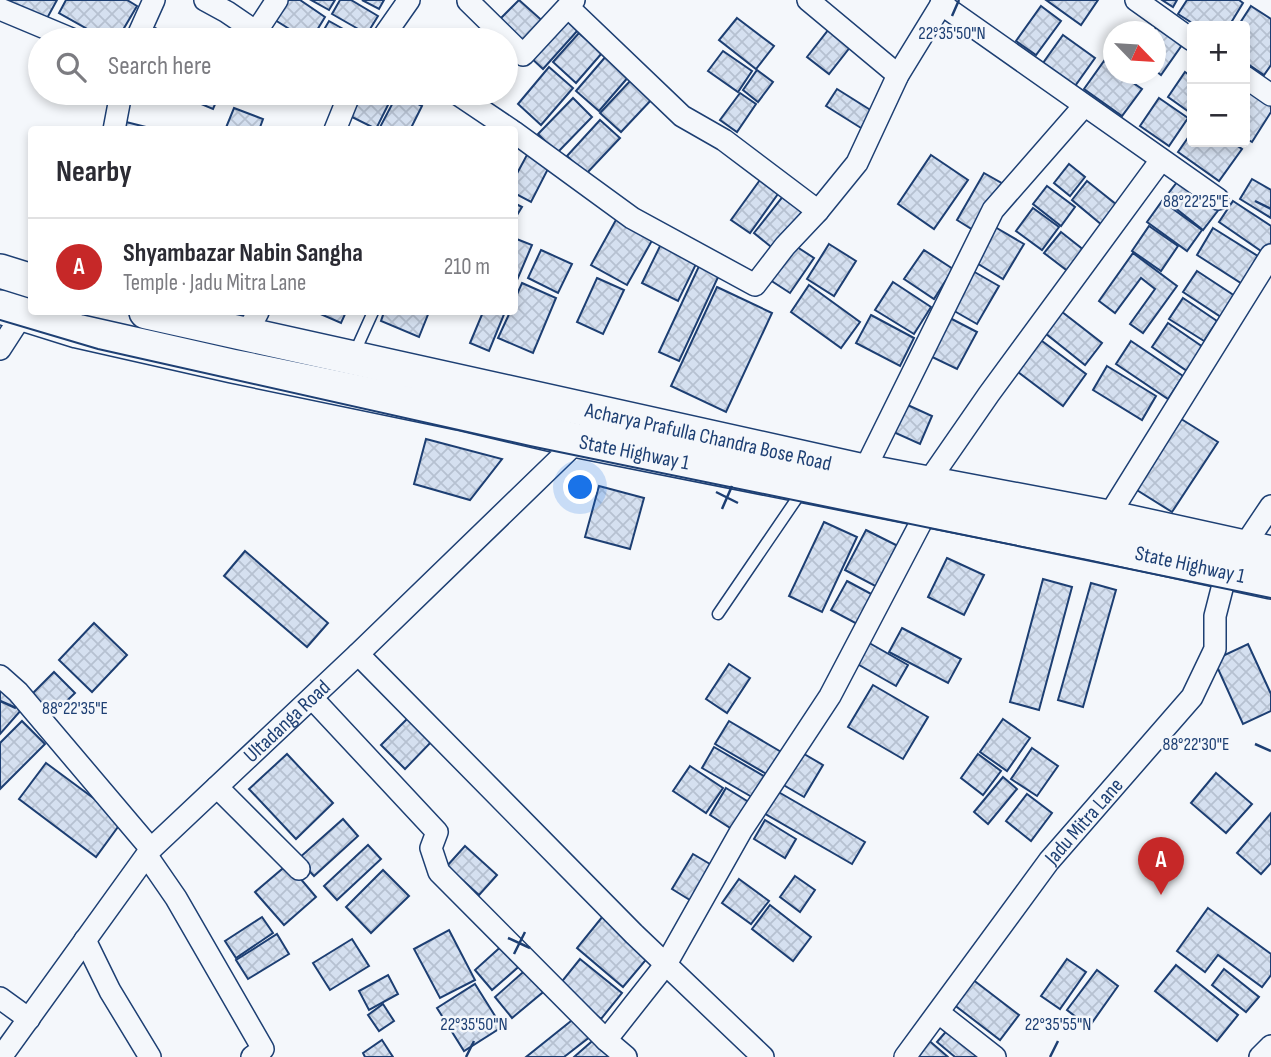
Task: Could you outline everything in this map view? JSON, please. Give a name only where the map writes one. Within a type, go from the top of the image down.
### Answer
[{"type":"main road","points":[[0,271],[28,280]]},
{"type":"main road","name":"State Highway 1","points":[[38,315],[79,321],[579,441],[806,486],[928,497],[1247,558],[1271,582]]},
{"type":"main road","name":"Acharya Prafulla Chandra Bose Road","points":[[178,315],[252,322],[353,356],[864,471],[928,497],[1108,517],[1247,558]]},
{"type":"street","points":[[205,0],[250,28]]},
{"type":"street","points":[[265,28],[277,0]]},
{"type":"street","points":[[390,28],[410,0]]},
{"type":"street","points":[[808,0],[898,75]]},
{"type":"street","points":[[1136,0],[1187,36]]},
{"type":"street","points":[[141,28],[152,1]]},
{"type":"street","points":[[468,1],[496,28]]},
{"type":"street","points":[[518,135],[632,218],[755,285],[857,163],[898,75],[942,2],[1217,199]]},
{"type":"street","points":[[518,50],[523,55],[571,3],[682,116],[723,140],[818,211]]},
{"type":"street","points":[[0,9],[45,28]]},
{"type":"street","points":[[1250,80],[1271,95]]},
{"type":"street","points":[[115,126],[119,105]]},
{"type":"street","points":[[336,126],[344,105]]},
{"type":"street","points":[[474,105],[505,126]]},
{"type":"street","points":[[864,471],[993,210],[1084,106]]},
{"type":"street","points":[[606,1040],[666,964],[741,831],[830,696],[928,497],[989,394],[1161,160]]},
{"type":"street","points":[[1108,517],[1271,255]]},
{"type":"street","points":[[0,349],[11,311]]},
{"type":"street","name":"Ultadanga Road","points":[[1,1057],[149,852],[579,441],[603,412]]},
{"type":"street","name":"Jadu Mitra Lane","points":[[905,1057],[1049,861],[1192,698],[1215,649],[1215,616],[1247,558],[1271,506]]},
{"type":"street","points":[[358,654],[666,964],[763,1057]]},
{"type":"street","points":[[0,676],[18,692],[149,852],[261,1054]]},
{"type":"street","points":[[312,698],[438,832],[431,848],[439,872],[626,1057]]},
{"type":"street","points":[[217,787],[299,869]]},
{"type":"street","points":[[85,940],[110,991],[149,1057]]},
{"type":"street","points":[[0,998],[29,1019]]},
{"type":"street","points":[[939,1013],[995,1057]]},
{"type":"street","points":[[1260,1057],[1271,1046]]},
{"type":"lane","points":[[353,356],[372,315]]},
{"type":"lane","points":[[718,614],[806,486]]},
{"type":"building","points":[[6,0],[57,0],[45,22]]},
{"type":"building","points":[[66,0],[127,0],[137,6],[124,28],[86,28],[59,13]]},
{"type":"building","points":[[288,0],[300,0],[325,17],[318,28],[288,28],[275,20]]},
{"type":"building","points":[[311,0],[335,0],[329,10]]},
{"type":"building","points":[[340,0],[351,0],[378,16],[371,28],[356,28],[332,14]]},
{"type":"building","points":[[362,0],[384,0],[379,9]]},
{"type":"building","points":[[519,0],[547,25],[524,49],[518,43],[518,28],[503,28],[497,22]]},
{"type":"building","points":[[1046,0],[1098,0],[1081,25]]},
{"type":"building","points":[[1162,0],[1177,0],[1173,7]]},
{"type":"building","points":[[1187,0],[1239,0],[1243,3],[1232,21],[1189,21],[1178,14]]},
{"type":"building","points":[[1041,6],[1061,21],[1036,55],[1016,41]]},
{"type":"building","points":[[1251,6],[1271,19],[1271,65],[1264,75],[1250,65],[1250,21],[1241,21]]},
{"type":"building","points":[[564,17],[578,30],[543,69],[529,56]]},
{"type":"building","points":[[737,18],[774,46],[756,69],[719,40]]},
{"type":"building","points":[[329,21],[341,28],[325,28]]},
{"type":"building","points":[[829,29],[851,46],[829,74],[807,57]]},
{"type":"building","points":[[579,33],[602,53],[576,83],[553,62]]},
{"type":"building","points":[[1166,34],[1182,45],[1166,68]]},
{"type":"building","points":[[1063,35],[1095,58],[1075,86],[1043,63]]},
{"type":"building","points":[[723,51],[752,71],[738,92],[708,71]]},
{"type":"building","points":[[607,55],[630,75],[599,111],[576,91]]},
{"type":"building","points":[[1103,62],[1103,84],[1135,84],[1142,89],[1122,116],[1084,89]]},
{"type":"building","points":[[549,67],[573,88],[541,125],[518,104]]},
{"type":"building","points":[[757,70],[773,82],[758,102],[743,90]]},
{"type":"building","points":[[1185,72],[1187,73],[1187,110],[1168,97]]},
{"type":"building","points":[[632,79],[653,98],[621,132],[600,113]]},
{"type":"building","points":[[1250,88],[1271,102],[1271,112],[1252,142]]},
{"type":"building","points":[[837,89],[872,111],[861,128],[826,106]]},
{"type":"building","points":[[740,93],[756,104],[737,132],[720,120]]},
{"type":"building","points":[[573,98],[592,117],[557,153],[538,134]]},
{"type":"building","points":[[1159,98],[1187,117],[1169,146],[1140,126]]},
{"type":"building","points":[[356,105],[388,105],[378,126],[370,126],[350,116]]},
{"type":"building","points":[[392,105],[422,106],[412,126],[381,126]]},
{"type":"building","points":[[234,108],[263,119],[260,126],[227,126]]},
{"type":"building","points":[[600,120],[620,138],[586,174],[567,156]]},
{"type":"building","points":[[126,122],[142,126],[125,126]]},
{"type":"building","points":[[1187,139],[1187,147],[1242,149],[1219,181],[1178,152]]},
{"type":"building","points":[[528,153],[550,165],[531,202],[518,195],[518,172]]},
{"type":"building","points":[[931,155],[968,180],[934,229],[898,204]]},
{"type":"building","points":[[1069,164],[1085,177],[1070,196],[1054,183]]},
{"type":"building","points":[[765,173],[783,187],[750,233],[731,220]]},
{"type":"building","points":[[984,173],[1005,185],[978,233],[957,220]]},
{"type":"building","points":[[1181,177],[1220,208],[1203,230],[1164,199]]},
{"type":"building","points":[[1252,179],[1271,190],[1271,218],[1240,199]]},
{"type":"building","points":[[1087,181],[1117,205],[1102,225],[1072,200]]},
{"type":"building","points":[[1047,186],[1075,207],[1061,226],[1033,204]]},
{"type":"building","points":[[788,190],[809,206],[775,250],[754,233]]},
{"type":"building","points":[[1162,201],[1202,230],[1187,251],[1147,222]]},
{"type":"building","points":[[1233,201],[1271,226],[1271,243],[1264,253],[1219,222]]},
{"type":"building","points":[[1033,208],[1059,227],[1042,250],[1016,231]]},
{"type":"building","points":[[617,218],[654,237],[627,285],[591,265]]},
{"type":"building","points":[[1149,226],[1178,246],[1161,271],[1132,251]]},
{"type":"building","points":[[995,227],[1024,244],[1003,279],[975,262]]},
{"type":"building","points":[[1213,228],[1261,258],[1244,285],[1197,255]]},
{"type":"building","points":[[1061,232],[1085,251],[1069,272],[1044,253]]},
{"type":"building","points":[[518,240],[532,245],[518,278]]},
{"type":"building","points":[[663,240],[699,258],[678,301],[642,283]]},
{"type":"building","points":[[791,243],[814,258],[790,293],[767,278]]},
{"type":"building","points":[[829,244],[856,261],[834,296],[807,279]]},
{"type":"building","points":[[541,250],[572,264],[558,293],[528,278]]},
{"type":"building","points":[[924,250],[953,269],[934,299],[904,279]]},
{"type":"building","points":[[1133,253],[1177,286],[1143,333],[1130,324],[1155,289],[1141,278],[1115,313],[1099,301]]},
{"type":"building","points":[[700,264],[720,273],[679,361],[659,352]]},
{"type":"building","points":[[971,270],[999,286],[977,324],[949,308]]},
{"type":"building","points":[[1197,271],[1235,296],[1221,317],[1183,292]]},
{"type":"building","points":[[597,278],[624,290],[603,334],[577,322]]},
{"type":"building","points":[[893,282],[931,307],[914,334],[875,310]]},
{"type":"building","points":[[522,283],[556,298],[533,353],[498,338],[509,315],[518,315],[518,292]]},
{"type":"building","points":[[809,285],[860,322],[841,348],[791,312]]},
{"type":"building","points":[[717,287],[772,313],[726,412],[671,386]]},
{"type":"building","points":[[1183,298],[1217,321],[1204,341],[1169,319]]},
{"type":"building","points":[[1057,308],[1102,343],[1085,365],[1040,329]]},
{"type":"building","points":[[323,315],[345,315],[341,323]]},
{"type":"building","points":[[383,315],[428,315],[419,337],[381,321]]},
{"type":"building","points":[[482,315],[504,315],[489,351],[470,343]]},
{"type":"building","points":[[871,315],[914,338],[900,366],[856,343]]},
{"type":"building","points":[[946,316],[977,332],[957,369],[926,354]]},
{"type":"building","points":[[1168,323],[1203,347],[1187,371],[1152,347]]},
{"type":"building","points":[[1038,338],[1086,374],[1063,406],[1014,369]]},
{"type":"building","points":[[1131,341],[1183,376],[1168,399],[1116,364]]},
{"type":"building","points":[[1107,366],[1156,396],[1142,420],[1093,390]]},
{"type":"building","points":[[901,402],[932,416],[920,444],[889,430]]},
{"type":"building","points":[[1178,417],[1218,442],[1172,512],[1132,487]]},
{"type":"building","points":[[426,439],[502,459],[470,500],[414,484]]},
{"type":"building","points":[[599,486],[644,498],[630,549],[585,537]]},
{"type":"building","points":[[824,522],[857,537],[822,612],[789,596]]},
{"type":"building","points":[[866,530],[900,547],[879,588],[845,570]]},
{"type":"building","points":[[245,551],[328,623],[307,647],[224,576]]},
{"type":"building","points":[[947,558],[984,575],[964,615],[928,597]]},
{"type":"building","points":[[1043,579],[1072,587],[1039,710],[1010,702]]},
{"type":"building","points":[[847,581],[875,596],[859,625],[831,610]]},
{"type":"building","points":[[1091,583],[1116,590],[1083,707],[1058,700]]},
{"type":"building","points":[[94,623],[127,655],[92,692],[59,660]]},
{"type":"building","points":[[902,628],[961,659],[948,683],[889,652]]},
{"type":"building","points":[[864,640],[908,665],[896,686],[852,661]]},
{"type":"building","points":[[1248,644],[1271,694],[1271,711],[1243,724],[1214,660]]},
{"type":"building","points":[[729,664],[750,678],[727,713],[706,699]]},
{"type":"building","points":[[54,672],[75,693],[50,717],[30,696]]},
{"type":"building","points":[[873,685],[928,717],[903,759],[848,727]]},
{"type":"building","points":[[0,689],[22,709],[0,734]]},
{"type":"building","points":[[410,716],[434,739],[405,769],[381,745]]},
{"type":"building","points":[[1003,719],[1030,738],[1007,771],[980,752]]},
{"type":"building","points":[[22,721],[45,744],[0,789],[0,743]]},
{"type":"building","points":[[729,721],[783,753],[770,776],[715,744]]},
{"type":"building","points":[[714,747],[769,779],[757,800],[702,768]]},
{"type":"building","points":[[1032,748],[1058,766],[1037,796],[1011,779]]},
{"type":"building","points":[[799,751],[823,765],[804,797],[780,783]]},
{"type":"building","points":[[287,754],[333,803],[296,839],[249,789]]},
{"type":"building","points":[[978,754],[1001,771],[983,795],[961,778]]},
{"type":"building","points":[[46,763],[123,820],[96,857],[19,799]]},
{"type":"building","points":[[690,766],[723,788],[706,813],[673,791]]},
{"type":"building","points":[[1216,773],[1252,804],[1226,833],[1191,803]]},
{"type":"building","points":[[1003,777],[1017,789],[988,824],[974,812]]},
{"type":"building","points":[[726,788],[752,804],[735,831],[710,815]]},
{"type":"building","points":[[775,790],[865,842],[852,864],[762,812]]},
{"type":"building","points":[[1027,794],[1052,813],[1031,841],[1006,821]]},
{"type":"building","points":[[1271,813],[1271,863],[1261,874],[1237,853]]},
{"type":"building","points":[[343,819],[358,836],[314,876],[298,859]]},
{"type":"building","points":[[765,820],[796,839],[785,858],[754,839]]},
{"type":"building","points":[[368,845],[381,859],[337,900],[324,886]]},
{"type":"building","points":[[465,846],[497,875],[479,895],[447,866]]},
{"type":"building","points":[[693,854],[715,867],[693,902],[672,889]]},
{"type":"building","points":[[288,864],[316,897],[284,925],[255,892]]},
{"type":"building","points":[[383,870],[409,896],[371,933],[346,907]]},
{"type":"building","points":[[795,876],[815,890],[800,912],[780,897]]},
{"type":"building","points":[[739,879],[769,901],[751,924],[722,903]]},
{"type":"building","points":[[770,905],[811,937],[793,961],[752,929]]},
{"type":"building","points":[[1208,908],[1271,954],[1271,975],[1262,987],[1218,955],[1205,972],[1177,951]]},
{"type":"building","points":[[603,916],[650,955],[623,987],[577,948]]},
{"type":"building","points":[[262,917],[273,933],[236,958],[225,941]]},
{"type":"building","points":[[449,930],[475,980],[440,998],[414,949]]},
{"type":"building","points":[[277,934],[289,954],[248,979],[236,960]]},
{"type":"building","points":[[352,939],[369,966],[330,990],[313,963]]},
{"type":"building","points":[[505,943],[523,963],[492,990],[475,970]]},
{"type":"building","points":[[580,959],[622,993],[601,1019],[559,985]]},
{"type":"building","points":[[1067,959],[1086,972],[1060,1009],[1041,996]]},
{"type":"building","points":[[1176,965],[1238,1015],[1217,1041],[1155,991]]},
{"type":"building","points":[[530,966],[548,988],[512,1018],[495,997]]},
{"type":"building","points":[[1224,969],[1259,997],[1246,1012],[1212,985]]},
{"type":"building","points":[[1097,970],[1118,986],[1089,1027],[1067,1010]]},
{"type":"building","points":[[388,975],[398,994],[369,1010],[359,991]]},
{"type":"building","points":[[972,979],[1019,1015],[1000,1040],[953,1004]]},
{"type":"building","points":[[475,984],[502,1027],[464,1051],[437,1008]]},
{"type":"building","points":[[383,1004],[394,1021],[379,1031],[368,1015]]},
{"type":"building","points":[[576,1017],[591,1036],[564,1057],[526,1057]]},
{"type":"building","points":[[950,1027],[986,1057],[955,1057],[937,1042]]},
{"type":"building","points":[[598,1036],[616,1057],[574,1057]]},
{"type":"building","points":[[926,1038],[948,1057],[910,1057]]},
{"type":"building","points":[[382,1040],[393,1057],[365,1057],[363,1053]]},
{"type":"tram line","points":[[0,320],[98,349],[530,446],[1271,598]]},
{"type":"place","name":"Shyambazar Nabin Sangha","points":[[1161,895]]}]
